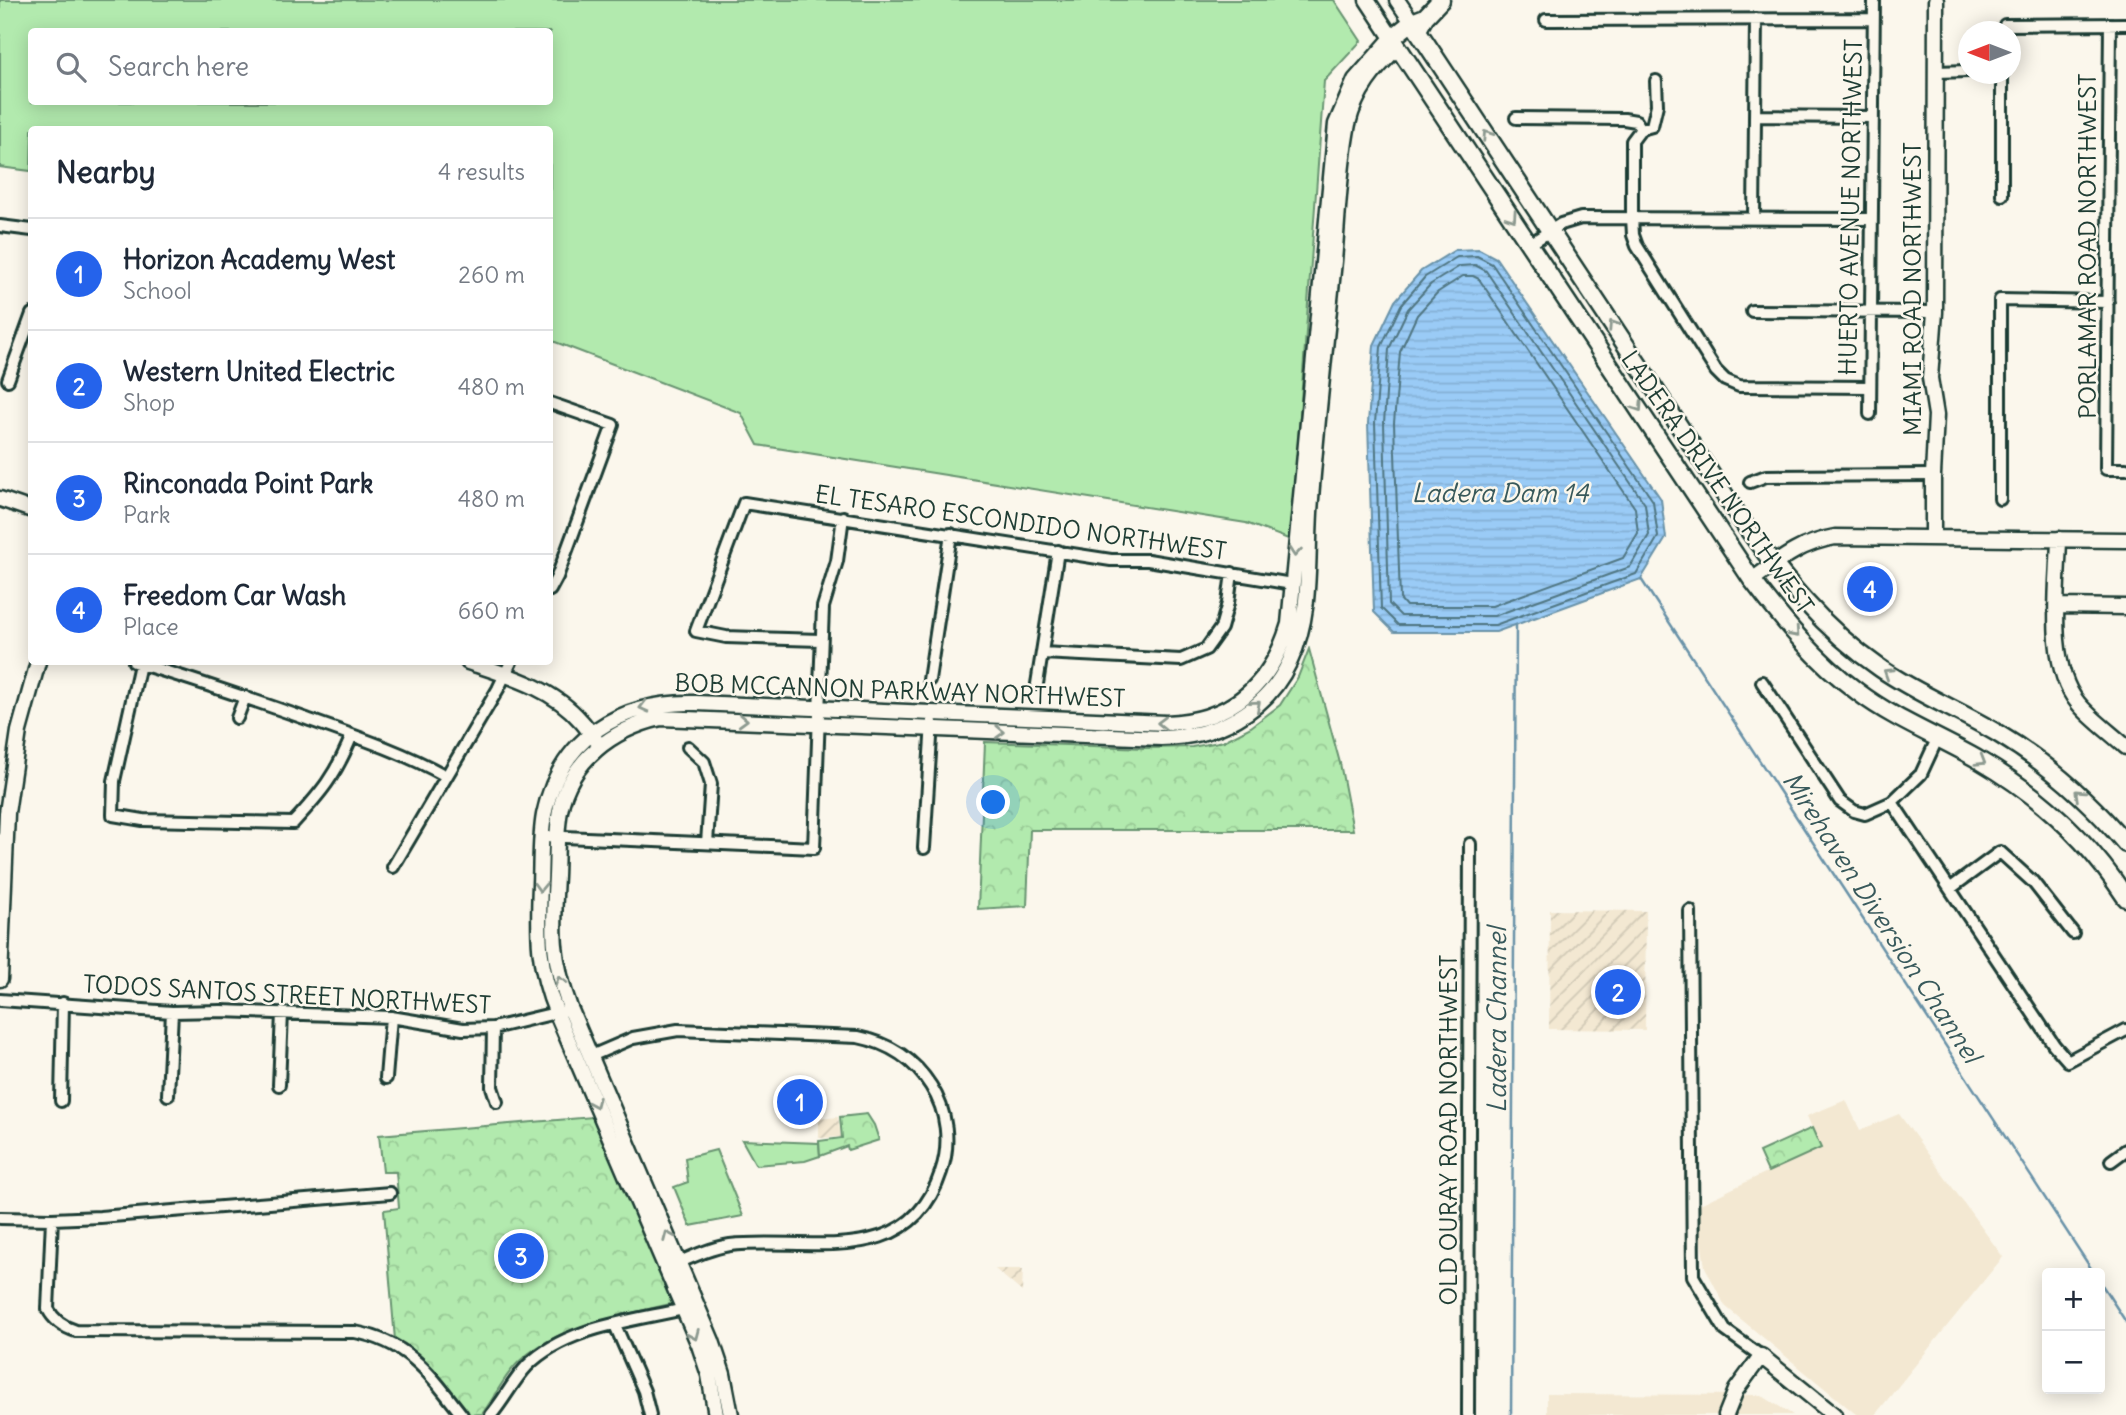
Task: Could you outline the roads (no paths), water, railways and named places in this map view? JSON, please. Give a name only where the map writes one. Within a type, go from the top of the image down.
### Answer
[{"type":"main road","points":[[1395,43],[1441,0]]},
{"type":"main road","name":"LADERA DRIVE NORTHWEST","points":[[1418,23],[1550,231],[1773,565],[1808,607],[1853,649],[1909,687],[2023,749],[2076,790],[2126,844]]},
{"type":"main road","name":"LADERA DRIVE NORTHWEST","points":[[1395,43],[1752,580],[1799,638],[1842,679],[1882,708],[1938,737],[2015,783],[2045,806],[2083,844],[2126,898]]},
{"type":"street","name":"LADERA DRIVE NORTHWEST","points":[[1367,0],[1395,43]]},
{"type":"street","name":"LADERA DRIVE NORTHWEST","points":[[1397,0],[1418,23]]},
{"type":"street","name":"HUERTO AVENUE NORTHWEST","points":[[1870,414],[1874,0]]},
{"type":"street","name":"MIAMI ROAD NORTHWEST","points":[[1933,537],[1936,415],[1930,378],[1934,312],[1936,0]]},
{"type":"street","points":[[1754,218],[1756,19]]},
{"type":"street","points":[[1546,20],[1873,19]]},
{"type":"street","name":"PORLAMAR ROAD NORTHWEST","points":[[2110,24],[2106,469],[2126,468]]},
{"type":"street","points":[[2021,27],[2126,24]]},
{"type":"street","name":"BOB MCCANNON PARKWAY NORTHWEST","points":[[731,1415],[723,1374],[690,1307],[591,1056],[563,1011],[549,995],[538,939],[544,814],[556,779],[590,733],[622,714],[663,704],[1185,723],[1207,718],[1243,698],[1270,670],[1282,648],[1289,624],[1335,133],[1343,105],[1355,80],[1395,43]]},
{"type":"street","name":"BOB MCCANNON PARKWAY NORTHWEST","points":[[673,1265],[577,1062],[563,1011],[552,937],[560,810],[574,776],[610,737],[642,722],[661,718],[1161,738],[1196,736],[1235,721],[1266,697],[1290,663],[1303,624],[1311,499],[1346,132],[1361,88],[1395,43]]},
{"type":"street","points":[[1936,72],[1958,71]]},
{"type":"street","points":[[1656,81],[1657,105],[1652,126],[1641,129],[1632,141],[1633,235],[1643,257],[1725,380],[1739,386],[1870,387]]},
{"type":"street","points":[[2003,84],[2003,195]]},
{"type":"street","points":[[1755,116],[1873,117]]},
{"type":"street","points":[[1516,118],[1624,119],[1636,121],[1641,129]]},
{"type":"street","points":[[1530,244],[1561,224],[1581,218],[1871,219]]},
{"type":"street","points":[[0,226],[28,230]]},
{"type":"street","points":[[2000,499],[2000,300],[2108,302]]},
{"type":"street","points":[[1752,311],[1934,312]]},
{"type":"street","points":[[8,380],[28,325]]},
{"type":"street","points":[[553,404],[613,425],[553,584]]},
{"type":"street","points":[[1750,482],[1766,476],[1933,475]]},
{"type":"street","points":[[0,499],[28,509]]},
{"type":"street","name":"EL TESARO ESCONDIDO NORTHWEST","points":[[820,640],[726,637],[696,631],[744,503],[1111,560],[1148,560],[1292,584]]},
{"type":"street","points":[[542,836],[814,848],[820,640],[823,607],[837,561],[844,517]]},
{"type":"street","points":[[929,680],[951,534]]},
{"type":"street","points":[[1752,580],[1804,545],[1835,537],[2126,540]]},
{"type":"street","points":[[2059,539],[2061,667],[2067,685],[2078,703],[2126,747]]},
{"type":"street","points":[[1037,684],[1058,551]]},
{"type":"street","points":[[1042,653],[1181,660],[1206,649],[1221,628],[1232,573]]},
{"type":"street","points":[[2058,607],[2126,607]]},
{"type":"street","points":[[0,979],[3,813],[19,731],[37,665]]},
{"type":"street","points":[[136,665],[114,781],[113,815],[143,820],[293,823],[325,789],[341,763],[352,735]]},
{"type":"street","points":[[143,665],[189,678],[352,735],[417,760],[446,776]]},
{"type":"street","points":[[488,665],[508,668],[555,699],[575,714],[600,745]]},
{"type":"street","points":[[393,867],[508,668]]},
{"type":"street","points":[[1762,681],[1840,801],[1854,811],[1865,814],[1892,802],[1921,774],[1938,737]]},
{"type":"street","points":[[237,718],[244,697]]},
{"type":"street","points":[[924,848],[932,713]]},
{"type":"street","points":[[688,747],[704,762],[711,783],[707,843]]},
{"type":"street","points":[[1892,802],[2054,1045],[2068,1061],[2126,1030]]},
{"type":"street","name":"OLD OURAY ROAD NORTHWEST","points":[[1468,1415],[1470,844]]},
{"type":"street","points":[[1951,888],[2000,852],[2033,883],[2073,933]]},
{"type":"street","points":[[1690,911],[1693,1276],[1725,1329],[1834,1415]]},
{"type":"street","name":"TODOS SANTOS STREET NORTHWEST","points":[[0,1000],[172,1012],[221,1011],[391,1017],[463,1028],[493,1028],[563,1011]]},
{"type":"street","points":[[61,1101],[63,1003]]},
{"type":"street","points":[[168,1095],[172,1012]]},
{"type":"street","points":[[279,1085],[282,1013]]},
{"type":"street","points":[[386,1078],[391,1017]]},
{"type":"street","points":[[493,1028],[492,1087],[497,1102]]},
{"type":"street","points":[[577,1062],[634,1038],[678,1030],[846,1036],[869,1040],[901,1054],[926,1079],[942,1110],[946,1145],[943,1168],[928,1200],[912,1218],[882,1237],[847,1245],[733,1245],[712,1249],[673,1265]]},
{"type":"street","points":[[2111,1161],[2126,1150]]},
{"type":"street","points":[[0,1218],[52,1219],[390,1193]]},
{"type":"street","points":[[52,1219],[48,1309],[52,1318],[65,1328],[76,1331],[355,1332],[375,1335],[411,1355],[426,1368],[462,1415]]},
{"type":"street","name":"BOB MCCANNON PARKWAY NORTHWEST","points":[[690,1307],[716,1415]]},
{"type":"street","points":[[491,1415],[519,1375],[542,1353],[573,1336],[690,1307]]},
{"type":"street","points":[[615,1325],[644,1391],[650,1415]]},
{"type":"street","points":[[1726,1415],[1737,1390],[1761,1356]]},
{"type":"water","name":"Ladera Dam 14","points":[[1479,249],[1496,258],[1661,499],[1666,538],[1641,579],[1496,632],[1394,632],[1374,612],[1368,423],[1374,345],[1395,301],[1421,271],[1455,250]]},
{"type":"waterway","name":"Mirehaven Diversion Channel","points":[[1641,579],[2091,1268]]},
{"type":"waterway","name":"Ladera Channel","points":[[1511,1415],[1516,625]]},
{"type":"waterway","name":"Mirehaven Diversion Channel","points":[[2105,1290],[2126,1322]]},
{"type":"place","name":"Freedom Car Wash","points":[[1870,589]]},
{"type":"place","name":"Western United Electric","points":[[1618,992]]},
{"type":"place","name":"Horizon Academy West","points":[[800,1102]]},
{"type":"place","name":"Rinconada Point Park","points":[[521,1256]]}]
